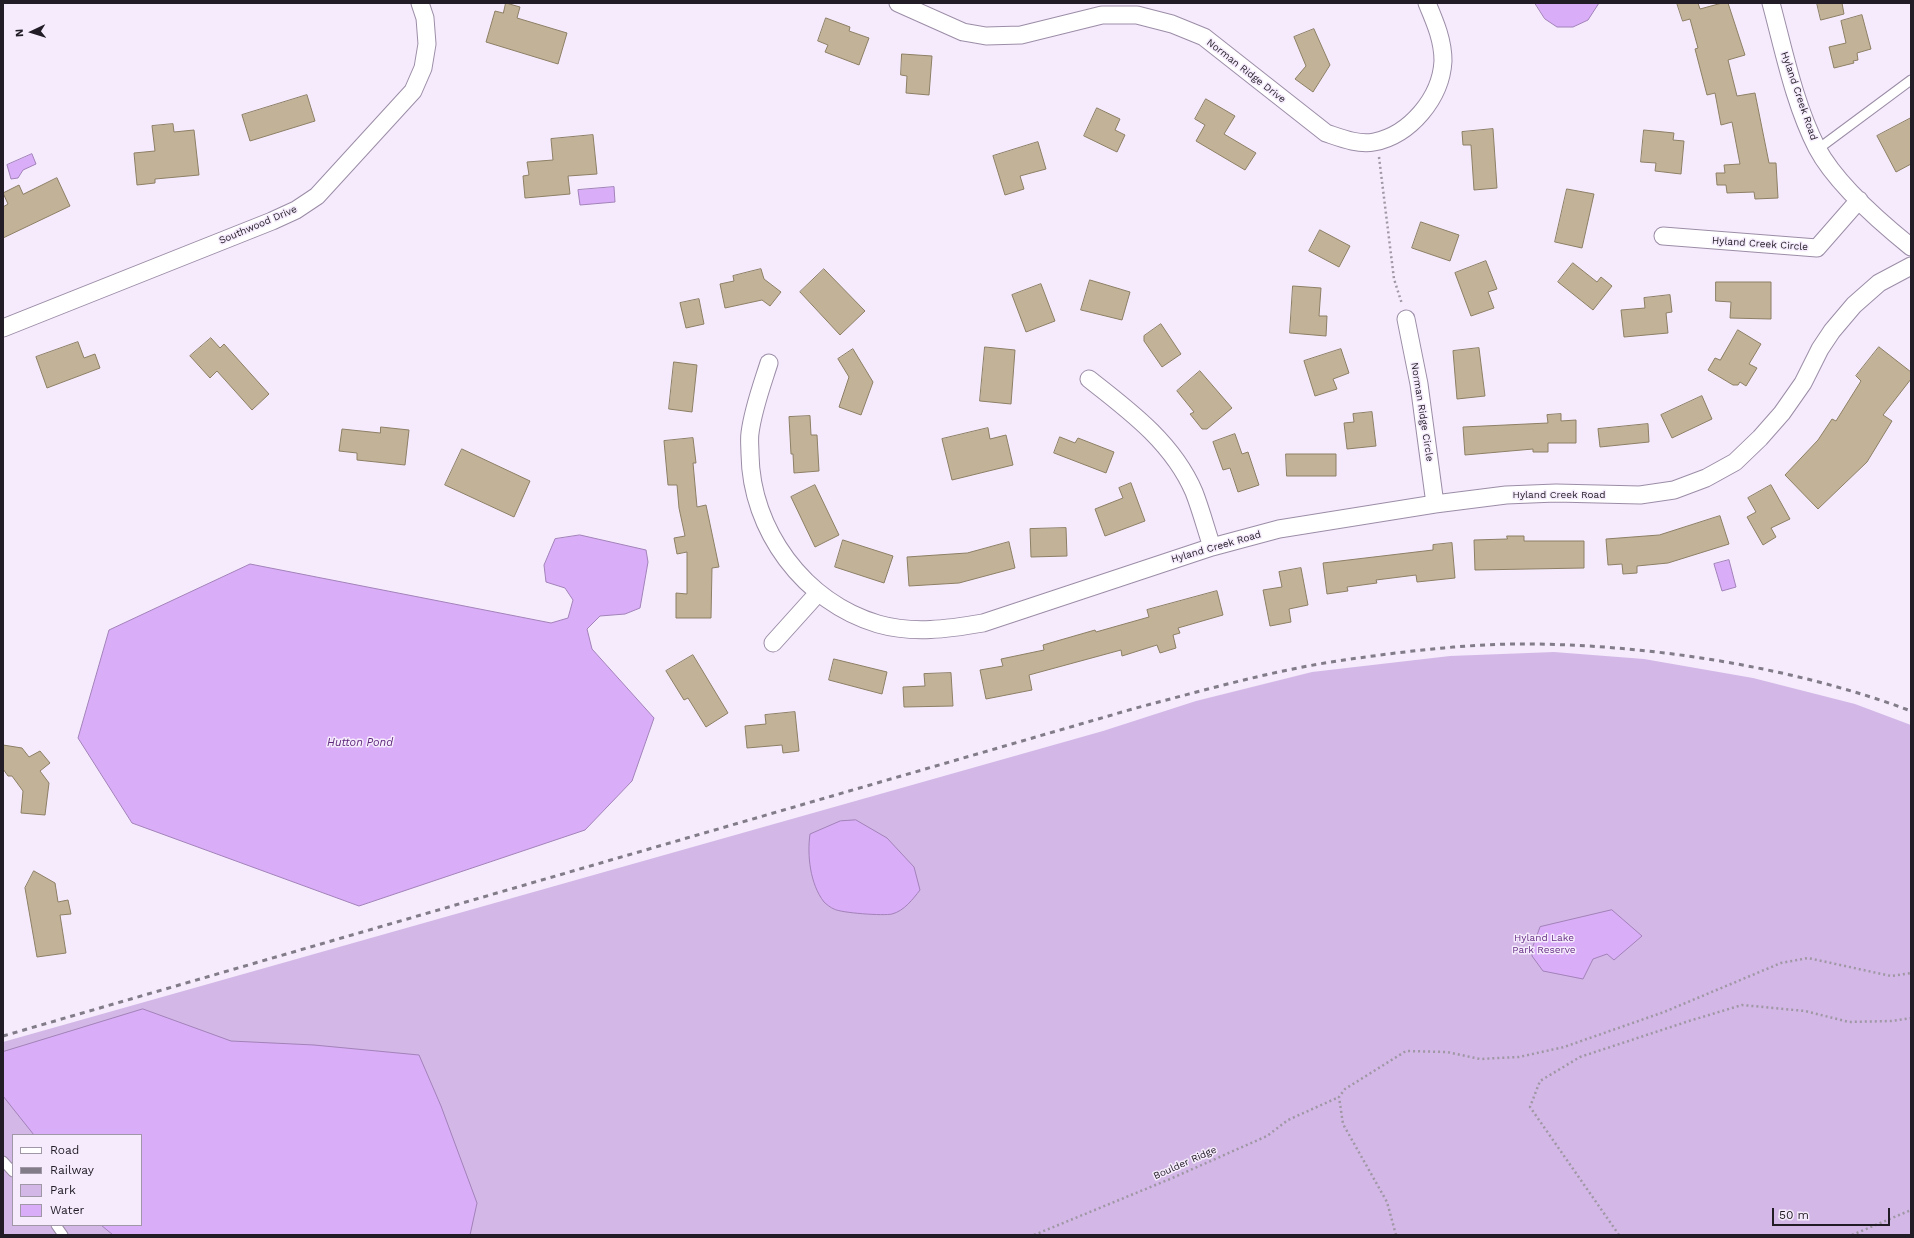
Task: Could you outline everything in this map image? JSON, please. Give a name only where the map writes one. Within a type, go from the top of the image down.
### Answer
[{"type":"street","name":"Southwood Drive","points":[[3,328],[272,221],[296,210],[317,196],[413,91],[423,68],[427,44],[425,18],[420,3]]},
{"type":"street","name":"Norman Ridge Drive","points":[[898,3],[963,32],[986,36],[1022,34],[1102,14],[1137,15],[1172,24],[1204,37],[1326,133],[1349,141],[1373,142],[1392,136],[1410,124],[1427,106],[1438,85],[1443,62],[1441,38],[1427,3]]},
{"type":"street","name":"Hyland Creek Road","points":[[1771,3],[1787,65],[1801,108],[1818,149],[1834,172],[1859,200],[1887,228],[1911,247]]},
{"type":"street","name":"Hyland Creek Circle","points":[[1663,236],[1817,248],[1859,200]]},
{"type":"street","name":"Hyland Creek Road","points":[[769,362],[757,399],[750,434],[750,469],[757,503],[771,536],[791,566],[818,593],[845,611],[878,624],[914,630],[949,629],[983,623],[1212,547],[1279,529],[1435,504],[1506,495],[1556,493],[1640,495],[1674,490],[1706,478],[1735,462],[1760,438],[1782,413],[1803,383],[1820,349],[1832,331],[1854,305],[1879,283],[1911,266]]},
{"type":"street","name":"Norman Ridge Circle","points":[[1406,319],[1419,384],[1435,504]]},
{"type":"street","points":[[1089,379],[1149,427],[1174,457],[1193,491],[1212,547]]},
{"type":"street","points":[[773,643],[818,593]]},
{"type":"lane","points":[[1818,149],[1911,80]]},
{"type":"lane","points":[[3,1162],[12,1171]]},
{"type":"lane","points":[[57,1226],[63,1235]]},
{"type":"path","points":[[1373,142],[1378,152],[1394,279],[1406,319]]},
{"type":"path","name":"Boulder Ridge","points":[[1034,1235],[1170,1179],[1267,1136],[1288,1120],[1339,1097],[1345,1089],[1406,1051],[1447,1052],[1480,1059],[1519,1056],[1564,1047],[1664,1012],[1764,970],[1795,960],[1808,958],[1891,976],[1911,973]]},
{"type":"path","points":[[1619,1235],[1530,1107],[1540,1081],[1580,1057],[1689,1020],[1742,1005],[1805,1011],[1849,1022],[1891,1021],[1911,1018]]},
{"type":"path","points":[[1339,1097],[1343,1124],[1386,1202],[1396,1235]]},
{"type":"path","points":[[1852,1235],[1911,1210]]},
{"type":"green space","name":"Hyland Lake Park Reserve","points":[[1554,652],[1644,659],[1753,678],[1855,704],[1911,725],[1911,1235],[3,1235],[3,1042],[1103,731],[1196,701],[1312,672],[1450,656]]},
{"type":"water","points":[[1535,3],[1599,3],[1588,20],[1573,27],[1557,27],[1545,19]]},
{"type":"water","points":[[32,154],[36,164],[23,170],[18,178],[11,179],[7,165]]},
{"type":"water","points":[[614,187],[615,202],[580,205],[578,190]]},
{"type":"water","name":"Hutton Pond","points":[[580,535],[646,550],[648,562],[640,608],[625,614],[600,616],[587,629],[592,649],[654,718],[632,781],[585,830],[359,906],[132,823],[78,738],[109,630],[250,564],[551,623],[568,618],[573,600],[565,588],[546,582],[544,565],[555,539]]},
{"type":"water","points":[[1729,560],[1736,587],[1722,591],[1714,564]]},
{"type":"water","points":[[856,820],[887,838],[914,867],[920,890],[908,904],[892,914],[853,913],[831,908],[824,902],[815,887],[809,860],[810,834],[840,821]]},
{"type":"water","points":[[1612,910],[1642,936],[1614,960],[1607,954],[1593,959],[1583,979],[1543,971],[1532,956],[1533,946],[1540,927]]},
{"type":"water","points":[[143,1009],[231,1041],[314,1045],[419,1055],[441,1106],[477,1203],[470,1235],[113,1235],[102,1226],[142,1226],[142,1134],[33,1134],[3,1096],[3,1052]]},
{"type":"building","points":[[506,3],[520,7],[517,18],[567,33],[558,64],[486,42],[495,11],[503,13]]},
{"type":"building","points":[[1677,3],[1698,3],[1700,9],[1722,3],[1728,3],[1745,55],[1728,60],[1737,96],[1755,93],[1769,163],[1776,163],[1778,198],[1755,199],[1754,192],[1727,193],[1726,185],[1717,185],[1716,173],[1725,173],[1724,165],[1740,164],[1732,122],[1721,125],[1715,93],[1707,95],[1695,49],[1698,48],[1690,19],[1683,21]]},
{"type":"building","points":[[1817,3],[1842,3],[1844,14],[1821,20]]},
{"type":"building","points":[[1862,15],[1871,49],[1857,53],[1858,60],[1853,61],[1854,63],[1834,68],[1829,47],[1846,43],[1841,21]]},
{"type":"building","points":[[826,18],[850,27],[849,31],[869,38],[859,65],[825,52],[828,45],[818,41]]},
{"type":"building","points":[[1314,29],[1330,65],[1313,92],[1295,79],[1306,66],[1294,37]]},
{"type":"building","points":[[902,54],[932,56],[929,95],[906,93],[907,76],[901,75]]},
{"type":"building","points":[[307,95],[315,121],[250,141],[242,115]]},
{"type":"building","points":[[1206,99],[1235,116],[1224,134],[1256,153],[1245,170],[1196,141],[1205,125],[1195,119]]},
{"type":"building","points":[[1097,108],[1120,119],[1115,130],[1125,135],[1117,152],[1084,136]]},
{"type":"building","points":[[1911,118],[1911,164],[1896,172],[1877,136]]},
{"type":"building","points":[[173,124],[174,132],[194,130],[199,175],[155,179],[155,183],[137,185],[134,153],[155,151],[152,126]]},
{"type":"building","points":[[1493,129],[1497,188],[1474,190],[1471,145],[1463,145],[1462,132]]},
{"type":"building","points":[[1644,130],[1674,133],[1673,140],[1684,141],[1681,174],[1655,171],[1656,163],[1641,162]]},
{"type":"building","points":[[593,135],[597,174],[568,176],[570,194],[525,198],[523,176],[529,175],[527,162],[553,160],[551,139]]},
{"type":"building","points":[[1038,142],[1046,169],[1020,176],[1024,189],[1005,195],[993,156]]},
{"type":"building","points":[[57,178],[70,206],[3,238],[3,207],[8,204],[3,193],[19,185],[23,194]]},
{"type":"building","points":[[1567,189],[1594,194],[1582,248],[1555,242]]},
{"type":"building","points":[[1421,222],[1459,235],[1450,261],[1412,248]]},
{"type":"building","points":[[1320,230],[1350,246],[1339,267],[1309,251]]},
{"type":"building","points":[[1486,261],[1497,289],[1488,292],[1494,308],[1471,316],[1455,273]]},
{"type":"building","points":[[1573,263],[1597,282],[1601,277],[1612,286],[1593,310],[1558,282]]},
{"type":"building","points":[[761,269],[764,279],[781,292],[770,306],[762,300],[725,308],[720,284],[734,281],[733,276]]},
{"type":"building","points":[[824,269],[865,311],[840,335],[800,292]]},
{"type":"building","points":[[1090,280],[1130,292],[1122,320],[1081,310]]},
{"type":"building","points":[[1716,282],[1771,282],[1771,319],[1730,318],[1731,302],[1716,301]]},
{"type":"building","points":[[1041,284],[1055,321],[1026,332],[1012,295]]},
{"type":"building","points":[[1293,286],[1321,288],[1319,316],[1327,316],[1326,336],[1290,333]]},
{"type":"building","points":[[1670,295],[1672,312],[1666,313],[1668,333],[1624,337],[1621,310],[1645,308],[1644,298]]},
{"type":"building","points":[[699,299],[704,324],[686,328],[680,303]]},
{"type":"building","points":[[1161,324],[1181,354],[1162,367],[1144,341],[1144,336]]},
{"type":"building","points":[[1738,330],[1761,344],[1749,364],[1757,368],[1746,386],[1740,382],[1738,385],[1733,385],[1708,370],[1715,358],[1720,360]]},
{"type":"building","points":[[211,338],[220,348],[224,344],[269,394],[252,410],[217,371],[210,378],[190,356]]},
{"type":"building","points":[[78,342],[84,358],[95,354],[100,368],[47,388],[36,357]]},
{"type":"building","points":[[985,347],[1015,350],[1011,404],[980,401]]},
{"type":"building","points":[[1879,347],[1911,372],[1911,379],[1883,415],[1892,421],[1867,462],[1818,509],[1785,475],[1818,440],[1832,419],[1836,421],[1861,381],[1856,376]]},
{"type":"building","points":[[1479,348],[1485,396],[1457,399],[1453,351]]},
{"type":"building","points":[[853,349],[873,382],[861,415],[839,407],[849,377],[838,359]]},
{"type":"building","points":[[1341,349],[1349,373],[1333,379],[1337,389],[1315,396],[1304,361]]},
{"type":"building","points":[[674,362],[697,365],[692,412],[669,409]]},
{"type":"building","points":[[1200,371],[1232,408],[1207,429],[1202,429],[1190,414],[1194,412],[1177,391]]},
{"type":"building","points":[[1702,396],[1712,419],[1672,438],[1661,415]]},
{"type":"building","points":[[1372,412],[1376,446],[1347,449],[1344,423],[1354,422],[1353,414]]},
{"type":"building","points":[[1561,414],[1561,421],[1576,420],[1576,443],[1548,443],[1548,452],[1533,452],[1533,449],[1465,455],[1463,427],[1548,423],[1547,415]]},
{"type":"building","points":[[810,416],[811,435],[817,435],[819,471],[794,473],[793,454],[791,454],[789,417]]},
{"type":"building","points":[[1648,424],[1649,442],[1600,447],[1598,429]]},
{"type":"building","points":[[381,427],[409,430],[405,465],[357,460],[357,453],[339,451],[342,429],[380,433]]},
{"type":"building","points":[[988,428],[990,439],[1006,435],[1013,465],[952,480],[942,439]]},
{"type":"building","points":[[1235,434],[1242,454],[1248,452],[1259,485],[1238,492],[1230,468],[1223,470],[1213,442]]},
{"type":"building","points":[[1060,437],[1075,443],[1078,438],[1114,452],[1106,473],[1054,453]]},
{"type":"building","points":[[693,438],[696,463],[693,463],[697,507],[706,505],[719,567],[712,568],[711,618],[676,618],[676,593],[687,594],[687,552],[677,554],[674,538],[685,536],[679,508],[677,485],[668,485],[664,441]]},
{"type":"building","points":[[462,449],[530,481],[514,517],[445,485]]},
{"type":"building","points":[[1286,454],[1336,454],[1336,476],[1287,476]]},
{"type":"building","points":[[1131,483],[1145,521],[1105,536],[1095,509],[1123,498],[1119,488]]},
{"type":"building","points":[[815,485],[839,535],[815,547],[791,497]]},
{"type":"building","points":[[1771,485],[1790,519],[1771,528],[1776,537],[1763,545],[1747,517],[1756,512],[1748,498]]},
{"type":"building","points":[[1720,516],[1729,544],[1668,563],[1637,566],[1637,573],[1623,574],[1622,564],[1608,565],[1606,539],[1659,535]]},
{"type":"building","points":[[1066,528],[1067,556],[1031,557],[1030,529]]},
{"type":"building","points":[[1507,536],[1524,536],[1524,541],[1584,541],[1584,568],[1475,570],[1474,540],[1507,539]]},
{"type":"building","points":[[843,540],[893,556],[884,583],[835,567]]},
{"type":"building","points":[[1009,542],[1015,568],[959,583],[909,586],[907,557],[967,553]]},
{"type":"building","points":[[1452,543],[1455,578],[1417,582],[1416,575],[1376,580],[1377,583],[1347,587],[1348,591],[1327,594],[1323,563],[1433,550],[1433,545]]},
{"type":"building","points":[[1301,568],[1308,605],[1289,609],[1291,622],[1270,626],[1263,590],[1282,587],[1279,572]]},
{"type":"building","points":[[1217,591],[1223,615],[1178,628],[1180,633],[1173,635],[1176,648],[1160,653],[1157,645],[1122,656],[1121,650],[1029,675],[1032,690],[986,699],[980,670],[1003,666],[1001,659],[1044,650],[1043,645],[1095,630],[1096,632],[1149,617],[1147,610]]},
{"type":"building","points":[[693,655],[728,713],[706,727],[688,698],[684,700],[666,671]]},
{"type":"building","points":[[834,659],[887,672],[882,694],[829,680]]},
{"type":"building","points":[[951,673],[953,706],[904,707],[903,687],[925,686],[924,674]]},
{"type":"building","points":[[795,712],[799,751],[783,753],[782,745],[747,748],[745,726],[766,724],[765,715]]},
{"type":"building","points":[[3,745],[22,748],[29,757],[40,751],[50,763],[40,771],[49,783],[45,815],[21,813],[23,791],[12,776],[8,776],[3,769]]},
{"type":"building","points":[[34,871],[55,883],[58,902],[68,900],[71,914],[60,915],[66,953],[37,957],[25,888]]},
{"type":"railway","points":[[3,1036],[1136,708],[1240,681],[1318,664],[1450,647],[1514,644],[1613,648],[1716,660],[1767,670],[1817,681],[1865,695],[1911,711]]}]
